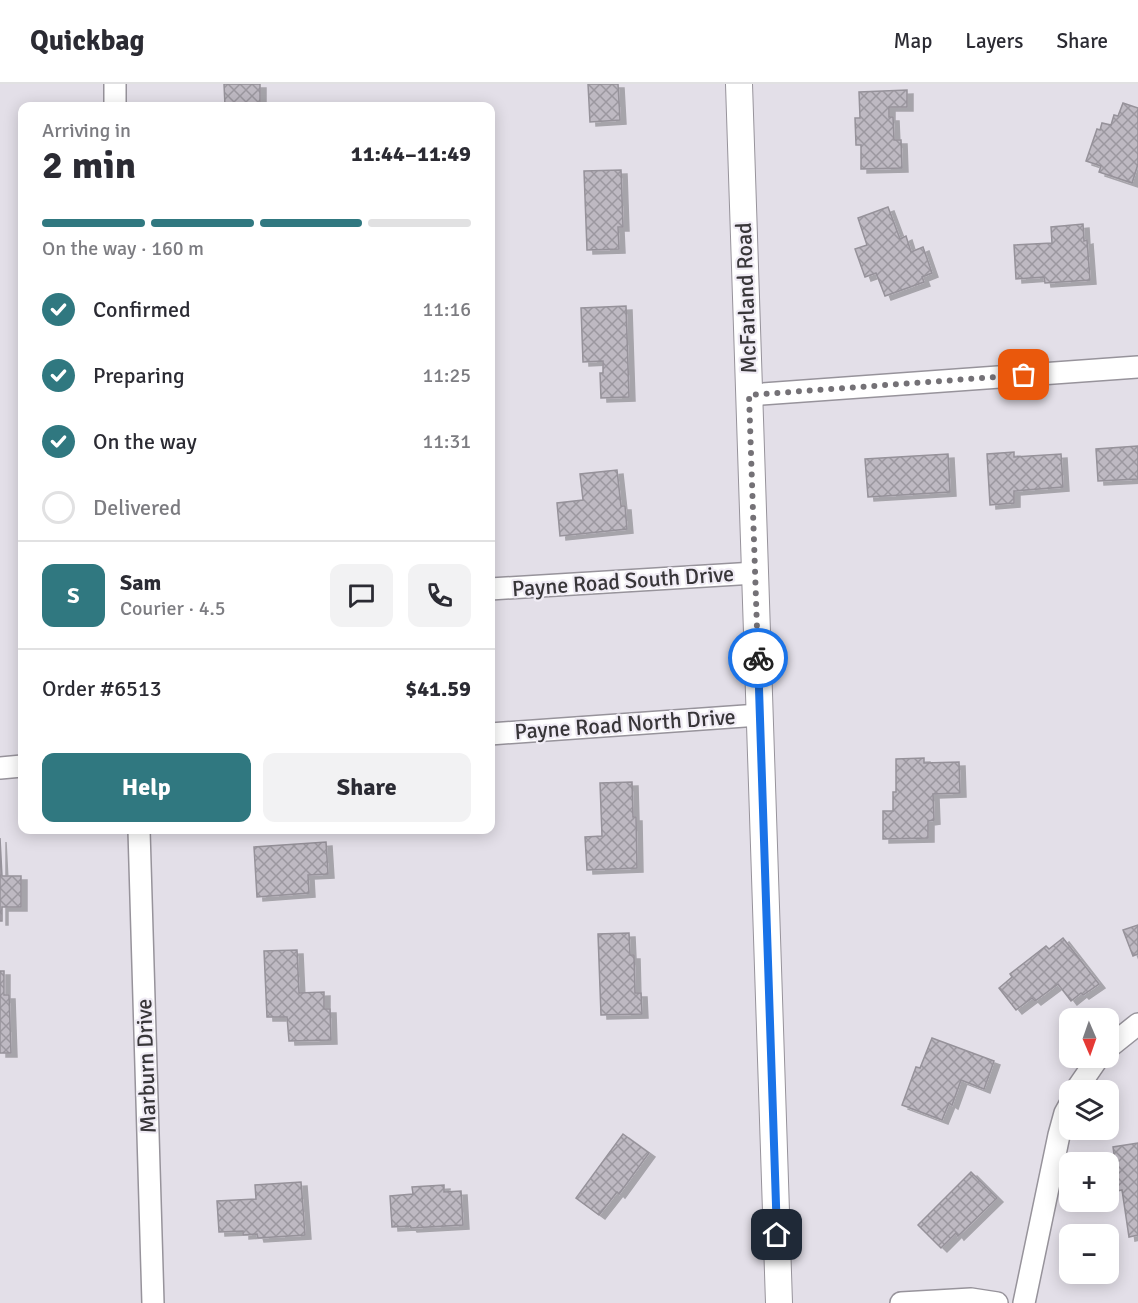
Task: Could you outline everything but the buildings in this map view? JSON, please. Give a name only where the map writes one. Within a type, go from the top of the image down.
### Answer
[{"type":"street","points":[[115,84],[115,102]]},
{"type":"street","name":"McFarland Road","points":[[739,84],[779,1303]]},
{"type":"street","points":[[749,395],[1138,367]]},
{"type":"street","name":"Payne Road South Drive","points":[[495,589],[755,573]]},
{"type":"street","name":"Payne Road North Drive","points":[[495,734],[759,715]]},
{"type":"street","points":[[0,768],[18,766]]},
{"type":"street","name":"Marburn Drive","points":[[139,834],[153,1303]]},
{"type":"street","points":[[1119,1039],[1138,1024]]},
{"type":"street","points":[[1024,1303],[1059,1135]]},
{"type":"street","points":[[901,1303],[971,1299],[997,1303]]},
{"type":"way so far","points":[[758,658],[749,395],[1024,375]]},
{"type":"route","points":[[758,658],[777,1235]]}]
